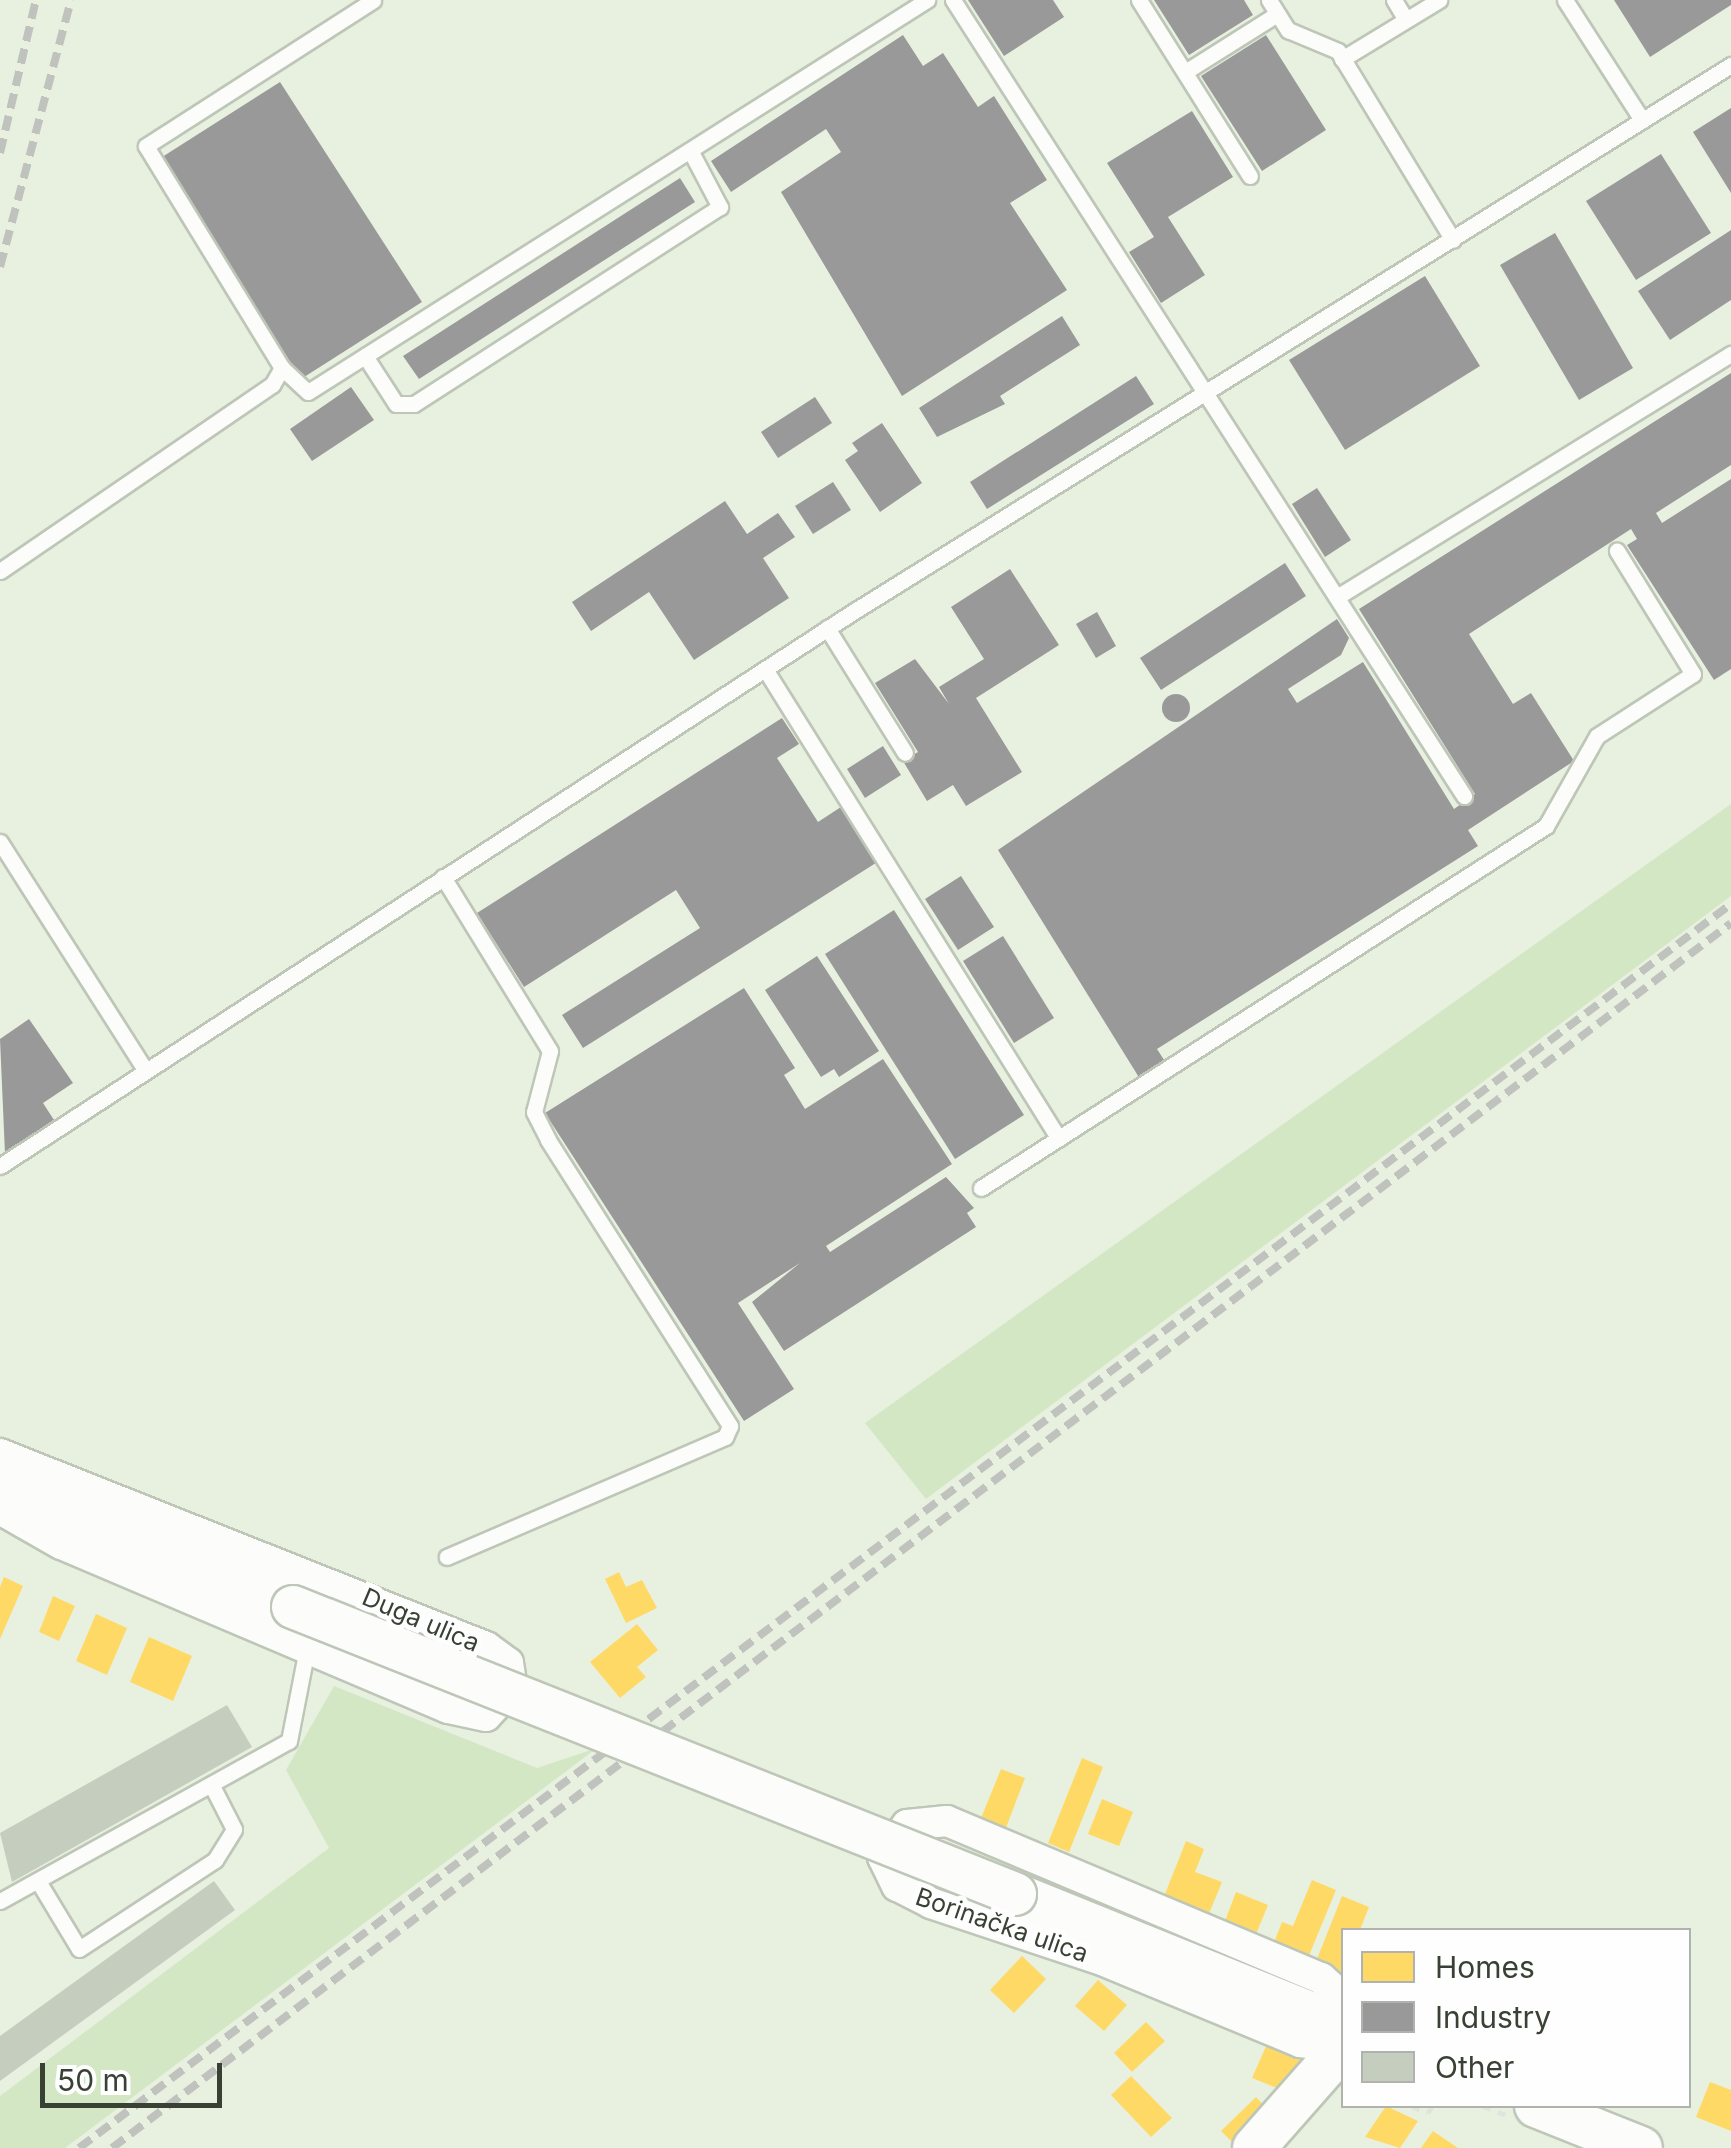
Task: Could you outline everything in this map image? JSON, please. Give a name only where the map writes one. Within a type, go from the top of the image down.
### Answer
[{"type":"street","name":"Duga ulica","points":[[0,1454],[486,1647],[508,1664],[512,1688],[498,1708],[472,1716],[61,1544],[0,1508]]},
{"type":"street","name":"Borinačka ulica","points":[[0,1487],[1341,2026]]},
{"type":"street","name":"Borinačka ulica","points":[[1341,1996],[1321,1978],[947,1821],[908,1825],[883,1857],[897,1886],[930,1903],[1102,1960],[1300,2042],[1341,2046]]},
{"type":"street","points":[[1254,2148],[1341,2048]]},
{"type":"street","points":[[1541,2108],[1641,2148]]},
{"type":"lane","points":[[373,0],[146,146],[301,394],[927,0]]},
{"type":"lane","points":[[953,0],[1464,796]]},
{"type":"lane","points":[[1139,0],[1250,176]]},
{"type":"lane","points":[[1394,0],[1406,20]]},
{"type":"lane","points":[[1342,59],[1439,0]]},
{"type":"lane","points":[[1564,0],[1642,120]]},
{"type":"lane","points":[[1184,72],[1273,7],[1288,30],[1342,59],[1453,240]]},
{"type":"lane","points":[[0,1166],[828,628],[1731,65]]},
{"type":"lane","points":[[365,356],[396,404],[414,404],[720,207],[690,150]]},
{"type":"lane","points":[[1338,597],[1731,354]]},
{"type":"lane","points":[[0,571],[272,385],[282,368]]},
{"type":"lane","points":[[981,1188],[1529,842],[1597,736],[1694,674],[1616,551]]},
{"type":"lane","points":[[828,628],[906,753]]},
{"type":"lane","points":[[765,669],[1059,1139]]},
{"type":"lane","points":[[0,842],[145,1070]]},
{"type":"lane","points":[[443,878],[550,1051],[534,1112],[548,1140],[730,1426],[725,1438],[447,1557]]},
{"type":"lane","points":[[0,1901],[289,1741],[307,1648]]},
{"type":"lane","points":[[38,1880],[79,1948],[216,1860],[234,1829],[212,1786]]},
{"type":"green space","points":[[1731,804],[1731,896],[926,1499],[865,1423]]},
{"type":"green space","points":[[334,1686],[537,1768],[597,1748],[65,2148],[0,2148],[0,2096],[329,1848],[286,1770]]},
{"type":"building: Homes","points":[[619,1572],[626,1587],[642,1580],[657,1608],[626,1623],[605,1579]]},
{"type":"building: Homes","points":[[4,1577],[23,1586],[0,1639],[0,1587]]},
{"type":"building: Homes","points":[[53,1596],[75,1606],[59,1641],[39,1632]]},
{"type":"building: Homes","points":[[96,1614],[127,1628],[107,1675],[76,1661]]},
{"type":"building: Homes","points":[[637,1624],[658,1650],[637,1667],[646,1677],[620,1698],[590,1662]]},
{"type":"building: Homes","points":[[149,1637],[192,1656],[173,1701],[130,1682]]},
{"type":"building: Homes","points":[[1082,1758],[1103,1767],[1069,1852],[1048,1843]]},
{"type":"building: Homes","points":[[1001,1769],[1025,1778],[1004,1833],[979,1823]]},
{"type":"building: Homes","points":[[1102,1799],[1133,1812],[1119,1846],[1088,1834]]},
{"type":"building: Homes","points":[[1186,1841],[1204,1849],[1195,1872],[1222,1882],[1208,1916],[1163,1899]]},
{"type":"building: Homes","points":[[1312,1880],[1336,1890],[1308,1958],[1273,1945],[1282,1922],[1293,1926]]},
{"type":"building: Homes","points":[[1236,1892],[1268,1905],[1254,1939],[1223,1926]]},
{"type":"building: Homes","points":[[1342,1896],[1369,1907],[1361,1928],[1341,1928],[1341,1975],[1315,1964]]},
{"type":"building: Homes","points":[[1022,1956],[1046,1979],[1014,2013],[990,1990]]},
{"type":"building: Homes","points":[[1098,1980],[1127,2005],[1104,2031],[1075,2006]]},
{"type":"building: Homes","points":[[1146,2022],[1165,2041],[1132,2072],[1114,2053]]},
{"type":"building: Homes","points":[[1267,2044],[1302,2058],[1287,2092],[1252,2078]]},
{"type":"building: Homes","points":[[1131,2076],[1172,2118],[1151,2137],[1111,2095]]},
{"type":"building: Homes","points":[[1710,2082],[1731,2090],[1731,2131],[1696,2117]]},
{"type":"building: Homes","points":[[1256,2097],[1270,2112],[1235,2145],[1221,2131]]},
{"type":"building: Homes","points":[[1385,2108],[1418,2121],[1400,2148],[1365,2137]]},
{"type":"building: Homes","points":[[1433,2131],[1458,2148],[1421,2148]]},
{"type":"building: Industry","points":[[968,0],[1053,0],[1064,17],[1004,56]]},
{"type":"building: Industry","points":[[1154,0],[1244,0],[1253,15],[1189,55]]},
{"type":"building: Industry","points":[[1614,0],[1731,0],[1731,5],[1650,57]]},
{"type":"building: Industry","points":[[903,35],[923,66],[943,53],[978,107],[994,96],[1047,180],[1010,203],[1067,290],[902,396],[781,192],[841,152],[826,129],[731,192],[711,161]]},
{"type":"building: Industry","points":[[1266,35],[1326,130],[1262,171],[1201,76]]},
{"type":"building: Industry","points":[[280,82],[422,302],[301,379],[159,159]]},
{"type":"building: Industry","points":[[1731,108],[1731,193],[1693,132]]},
{"type":"building: Industry","points":[[1192,111],[1233,177],[1168,217],[1205,275],[1161,303],[1129,252],[1154,237],[1107,163]]},
{"type":"building: Industry","points":[[1661,154],[1711,233],[1636,280],[1586,201]]},
{"type":"building: Industry","points":[[680,178],[695,202],[419,379],[403,356]]},
{"type":"building: Industry","points":[[1731,230],[1731,300],[1670,340],[1638,291]]},
{"type":"building: Industry","points":[[1555,233],[1633,368],[1579,400],[1500,265]]},
{"type":"building: Industry","points":[[1425,276],[1480,366],[1345,450],[1289,360]]},
{"type":"building: Industry","points":[[1062,316],[1080,345],[1000,396],[1005,404],[937,437],[919,408]]},
{"type":"building: Industry","points":[[1731,373],[1731,465],[1656,513],[1662,523],[1731,479],[1731,669],[1714,680],[1627,545],[1637,539],[1631,529],[1469,634],[1513,704],[1531,693],[1574,761],[1468,830],[1478,846],[1157,1049],[1166,1063],[1140,1079],[998,850],[1337,619],[1349,638],[1341,655],[1288,689],[1297,703],[1363,662],[1454,809],[1475,794],[1359,609]]},
{"type":"building: Industry","points":[[1136,376],[1154,404],[987,509],[970,482]]},
{"type":"building: Industry","points":[[351,387],[374,420],[312,461],[290,429]]},
{"type":"building: Industry","points":[[815,397],[832,423],[778,458],[761,432]]},
{"type":"building: Industry","points":[[882,423],[922,483],[880,512],[845,460],[858,451],[852,443]]},
{"type":"building: Industry","points":[[833,482],[851,510],[813,534],[795,506]]},
{"type":"building: Industry","points":[[1317,488],[1351,540],[1325,557],[1292,504]]},
{"type":"building: Industry","points":[[725,501],[747,534],[778,513],[795,537],[763,558],[789,598],[694,660],[649,592],[591,631],[572,602]]},
{"type":"building: Industry","points":[[1285,563],[1306,596],[1161,690],[1140,658]]},
{"type":"building: Industry","points":[[1010,569],[1059,645],[976,698],[1022,772],[966,806],[953,785],[927,801],[903,761],[918,752],[875,683],[915,659],[949,704],[939,687],[984,659],[951,607]]},
{"type":"building: Industry","points":[[1097,612],[1116,646],[1096,658],[1076,624]]},
{"type":"building: Industry","points":[[1176,694],[1186,698],[1190,708],[1186,718],[1176,722],[1166,718],[1162,708],[1166,698]]},
{"type":"building: Industry","points":[[782,718],[799,744],[777,758],[818,822],[844,805],[879,861],[583,1048],[562,1015],[700,928],[676,890],[524,987],[477,913]]},
{"type":"building: Industry","points":[[883,746],[901,775],[865,798],[847,769]]},
{"type":"building: Industry","points":[[961,876],[994,927],[958,950],[925,899]]},
{"type":"building: Industry","points":[[894,910],[1024,1115],[955,1159],[825,954]]},
{"type":"building: Industry","points":[[1003,936],[1054,1018],[1014,1043],[963,961]]},
{"type":"building: Industry","points":[[817,956],[879,1051],[839,1077],[834,1069],[821,1077],[765,990]]},
{"type":"building: Industry","points":[[744,988],[795,1068],[784,1075],[805,1109],[883,1059],[952,1164],[826,1246],[830,1252],[946,1177],[974,1208],[967,1213],[976,1227],[784,1351],[752,1302],[800,1263],[738,1303],[794,1389],[744,1421],[545,1113]]},
{"type":"building: Industry","points":[[29,1019],[73,1083],[43,1103],[54,1120],[5,1154],[0,1039]]},
{"type":"building: Other","points":[[227,1705],[252,1747],[12,1882],[0,1833]]},
{"type":"building: Other","points":[[214,1881],[235,1910],[0,2081],[0,2036]]},
{"type":"railway","points":[[0,153],[36,0]]},
{"type":"railway","points":[[0,267],[71,0]]},
{"type":"railway","points":[[79,2148],[1731,904]]},
{"type":"railway","points":[[112,2148],[1731,923]]}]
